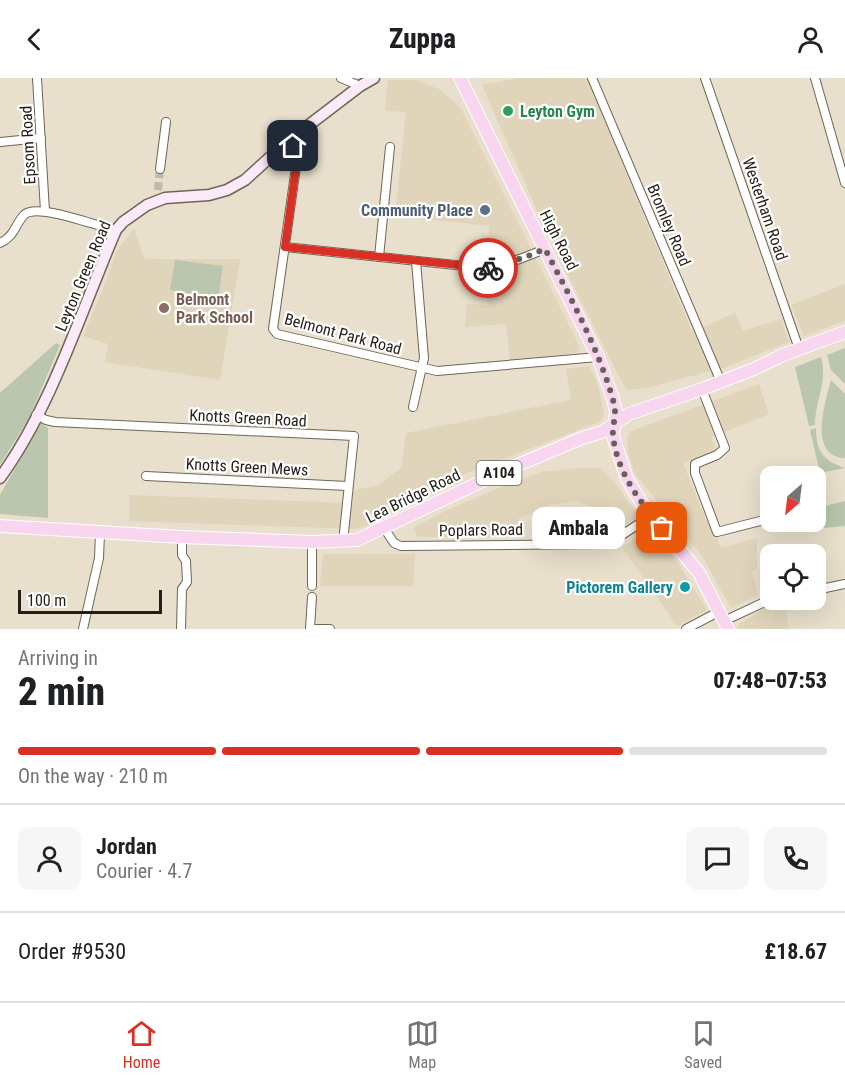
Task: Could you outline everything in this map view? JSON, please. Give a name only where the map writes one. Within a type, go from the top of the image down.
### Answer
[{"type":"main road","name":"Leyton Green Road","points":[[0,478],[20,448],[68,350],[116,230],[133,213],[161,194],[209,195],[227,190],[245,180],[288,141],[360,86],[374,78]]},
{"type":"main road","name":"High Road","points":[[460,78],[598,357],[613,399],[614,440],[624,472],[651,515],[695,568],[724,620]]},
{"type":"main road","name":"Lea Bridge Road","points":[[0,526],[100,533],[312,542],[343,542],[360,539],[506,470],[602,432],[629,414],[721,382],[845,332]]},
{"type":"street","name":"Epsom Road","points":[[37,78],[45,211]]},
{"type":"street","points":[[341,78],[360,86]]},
{"type":"street","name":"Bromley Road","points":[[592,78],[721,382]]},
{"type":"street","name":"Westerham Road","points":[[705,78],[799,349]]},
{"type":"street","points":[[815,78],[845,183]]},
{"type":"street","points":[[160,169],[166,122]]},
{"type":"street","points":[[0,142],[41,138]]},
{"type":"street","name":"Belmont Park Road","points":[[288,141],[297,152],[297,160],[273,329],[277,334],[437,371],[598,357]]},
{"type":"street","points":[[379,257],[390,147]]},
{"type":"street","points":[[0,243],[12,235],[24,215],[32,211],[45,211],[116,230]]},
{"type":"street","points":[[285,247],[484,268],[523,258],[545,249]]},
{"type":"street","points":[[413,408],[424,358],[416,261]]},
{"type":"street","points":[[702,389],[725,448],[717,455],[695,464],[695,473],[717,532],[760,521]]},
{"type":"street","name":"Knotts Green Road","points":[[36,416],[55,422],[354,436],[347,486],[343,542]]},
{"type":"street","name":"Knotts Green Mews","points":[[146,476],[347,486]]},
{"type":"street","name":"Poplars Road","points":[[384,528],[397,544],[411,546],[600,543],[613,541],[651,515]]},
{"type":"street","points":[[83,629],[99,558],[100,533]]},
{"type":"street","points":[[181,629],[182,588],[187,582],[186,561],[182,555],[182,537]]},
{"type":"street","points":[[312,542],[312,586]]},
{"type":"street","points":[[826,588],[845,584]]},
{"type":"street","points":[[312,597],[310,629],[330,629]]},
{"type":"street","points":[[686,629],[724,620],[760,604]]},
{"type":"shaded area","points":[[519,78],[587,78],[692,332],[735,313],[743,331],[781,319],[789,342],[726,367],[647,388],[626,390],[546,231],[482,85]]},
{"type":"shaded area","points":[[388,80],[416,80],[439,89],[460,107],[580,347],[577,353],[510,361],[506,324],[465,327],[467,304],[487,305],[490,279],[485,265],[495,262],[485,237],[489,235],[489,226],[395,216],[406,113],[385,110]]},
{"type":"shaded area","name":"Belmont Park School","points":[[134,228],[144,258],[240,259],[220,380],[105,362],[108,344],[83,336],[116,252]]},
{"type":"shaded area","points":[[845,284],[845,321],[804,336],[791,305]]},
{"type":"shaded area","points":[[589,366],[598,385],[604,414],[601,421],[452,479],[379,521],[355,529],[129,521],[129,495],[352,503],[354,490],[377,486],[401,468],[406,433],[571,400],[566,369]]},
{"type":"shaded area","points":[[759,384],[769,414],[712,437],[716,450],[683,463],[706,520],[721,548],[757,538],[757,568],[752,571],[758,595],[731,608],[704,559],[635,474],[628,453],[627,438],[631,431]]},
{"type":"shaded area","points":[[600,468],[616,484],[639,517],[613,533],[594,508],[578,501],[549,505],[518,519],[518,537],[418,537],[413,528],[445,511],[541,472]]},
{"type":"shaded area","points":[[650,529],[680,566],[707,610],[677,626],[622,547]]},
{"type":"shaded area","points":[[323,554],[415,554],[413,586],[320,586]]},
{"type":"shaded area","points":[[762,610],[786,610],[789,629],[739,629],[738,625]]},
{"type":"green space","points":[[175,260],[223,266],[218,299],[170,290]]},
{"type":"green space","points":[[56,343],[60,345],[30,416],[0,465],[0,393]]},
{"type":"green space","points":[[845,348],[845,384],[831,370],[827,355]]},
{"type":"green space","points":[[821,357],[823,374],[815,425],[809,426],[795,367]]},
{"type":"green space","points":[[831,380],[845,394],[845,458],[833,455],[826,448],[823,438],[823,413]]},
{"type":"green space","points":[[41,423],[48,428],[48,518],[0,514],[0,495]]},
{"type":"green space","points":[[816,428],[820,449],[827,459],[845,468],[826,472],[826,466],[818,466],[810,430]]},
{"type":"green space","points":[[845,501],[845,526],[826,528],[826,506]]},
{"type":"tunnel","points":[[158,190],[160,169]]},
{"type":"way so far","points":[[488,268],[545,249],[599,360],[613,399],[616,411],[613,436],[624,472],[636,495],[662,528]]},
{"type":"place","name":"Leyton Gym","points":[[508,111]]},
{"type":"place","name":"Community Place","points":[[485,210]]},
{"type":"place","name":"Belmont Park School","points":[[164,308]]},
{"type":"place","name":"Ambala","points":[[662,528]]},
{"type":"place","name":"Pictorem Gallery","points":[[685,587]]},
{"type":"route","points":[[293,146],[297,152],[297,160],[285,247],[488,268]]}]
